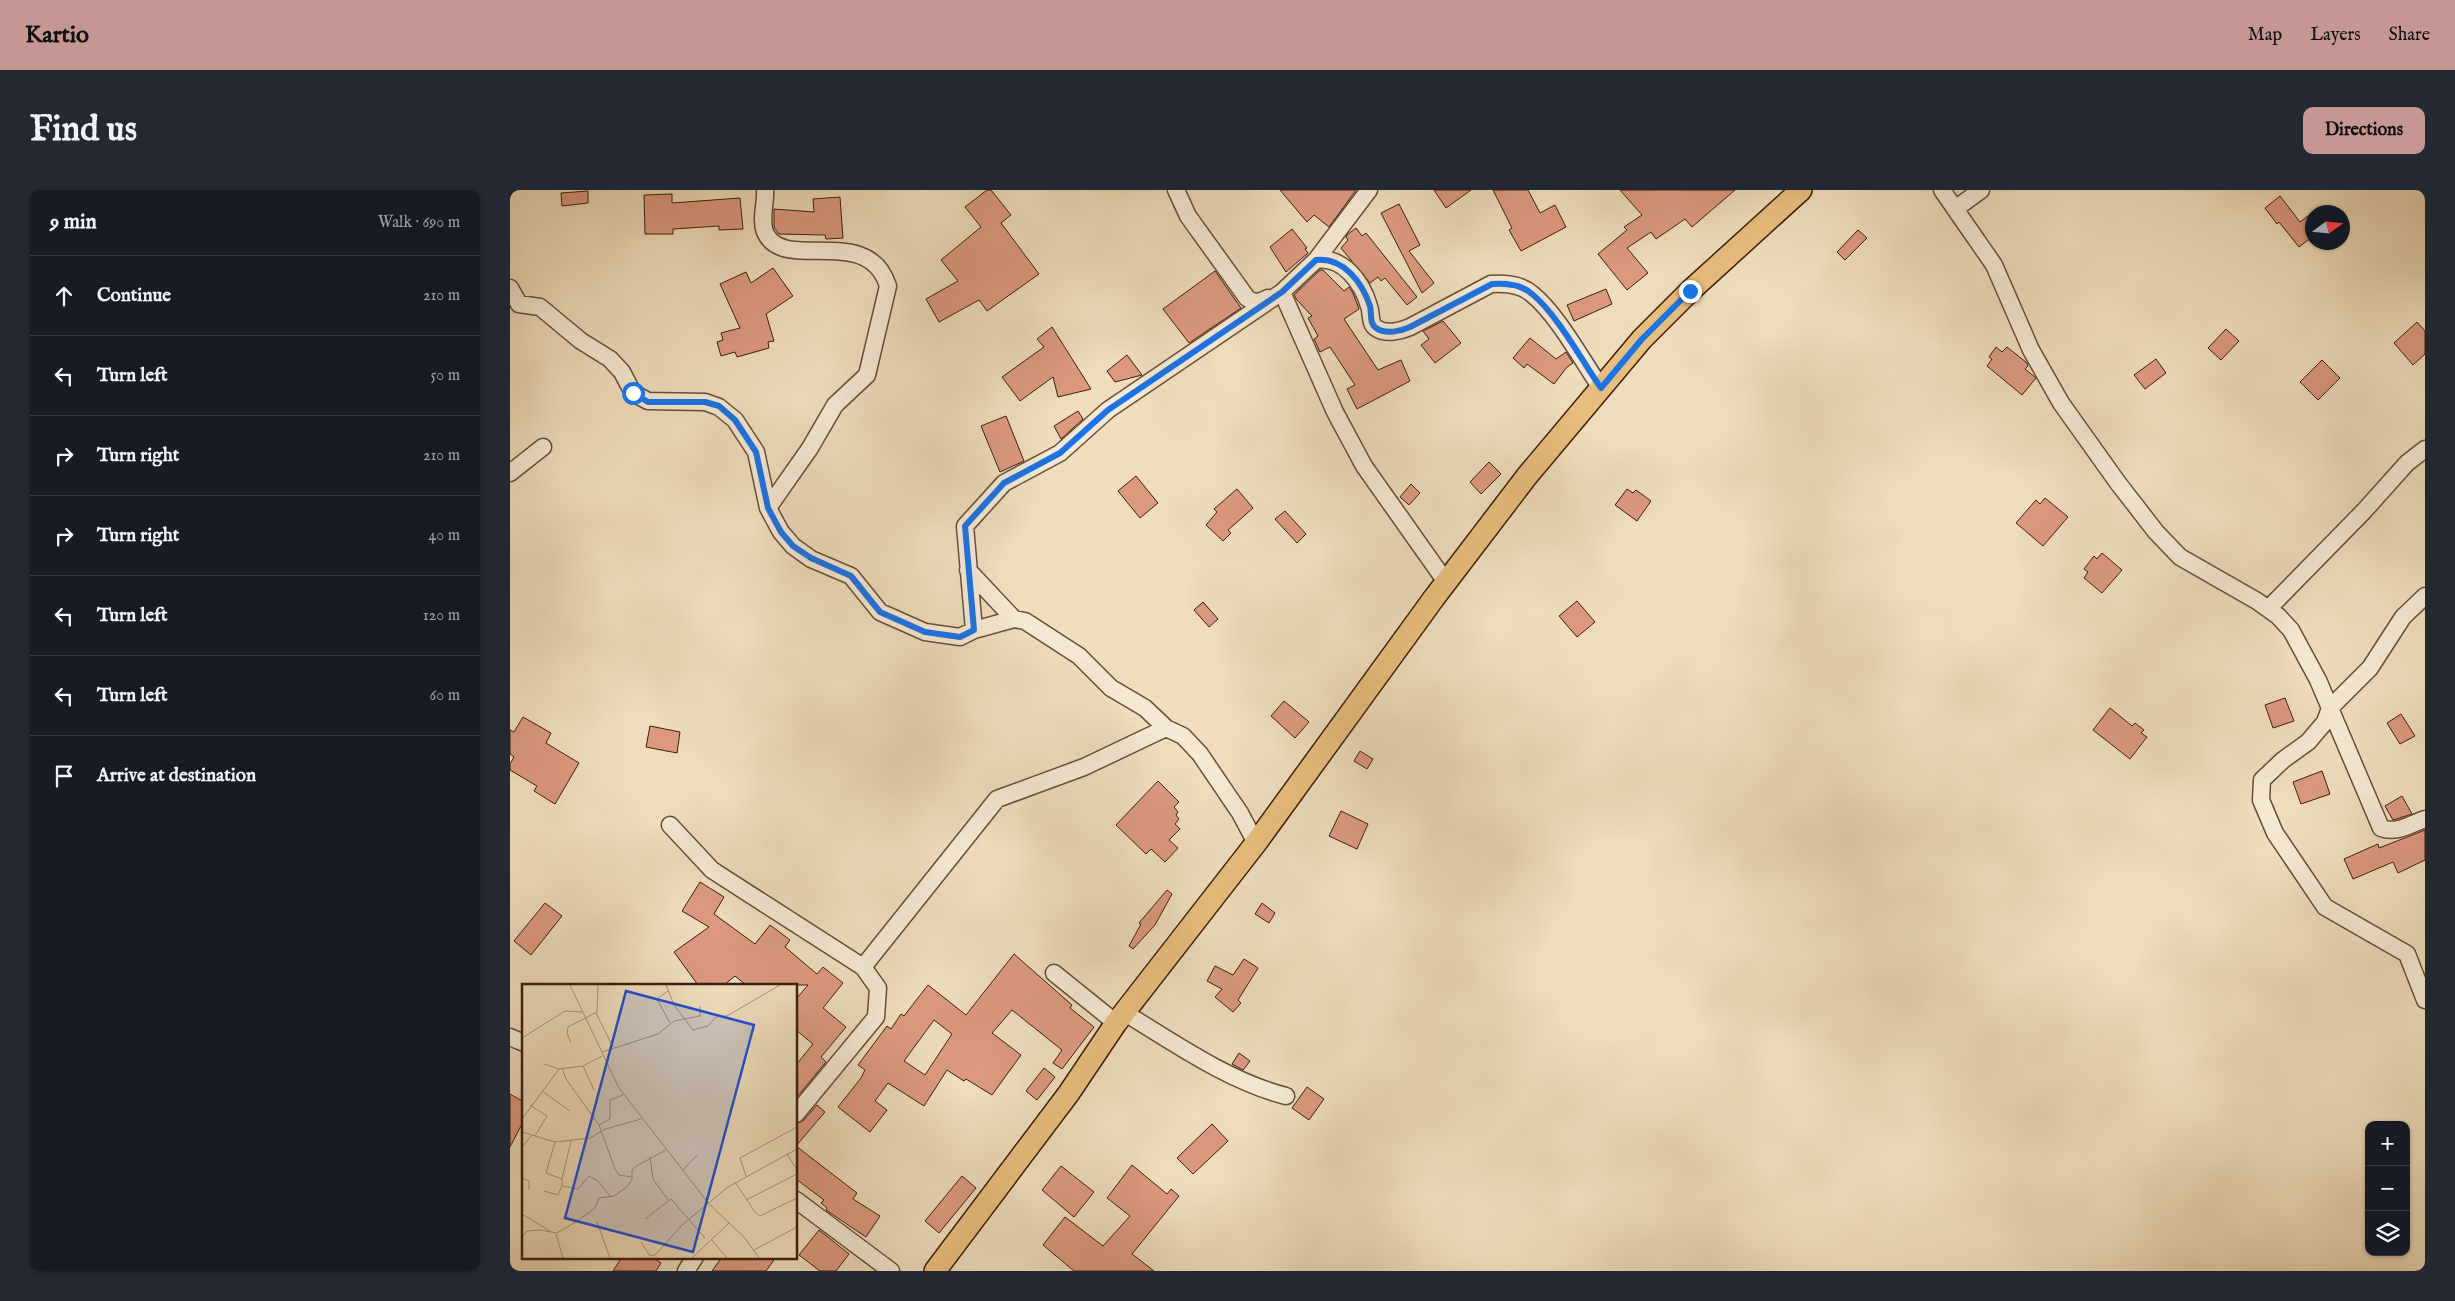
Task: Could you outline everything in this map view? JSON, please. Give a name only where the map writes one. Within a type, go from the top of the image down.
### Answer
[{"type":"main road","points":[[935,1271],[1069,1093],[1120,1018],[1256,843],[1446,582],[1527,476],[1642,339],[1690,291],[1801,190]]},
{"type":"street","points":[[765,190],[763,223],[766,233],[774,244],[786,249],[857,253],[872,261],[884,274],[888,286],[867,375],[835,405],[810,448],[768,508]]},
{"type":"street","points":[[1176,190],[1188,216],[1247,298],[1253,302],[1259,302],[1282,292]]},
{"type":"street","points":[[974,630],[965,526],[1004,483],[1060,453],[1108,410],[1282,292],[1316,260],[1369,190]]},
{"type":"street","points":[[1942,190],[1994,265],[2031,350],[2062,403],[2118,483],[2156,532],[2180,557],[2268,609],[2291,630],[2302,648],[2330,708],[2380,828],[2388,831],[2399,829],[2425,818]]},
{"type":"street","points":[[1955,209],[1981,190]]},
{"type":"street","points":[[1316,260],[1332,260],[1341,264],[1362,287],[1370,308],[1371,320],[1376,328],[1383,331],[1400,331],[1410,327],[1492,284],[1506,283],[1531,293],[1549,312],[1601,388]]},
{"type":"street","points":[[510,288],[519,304],[540,307],[581,341],[610,359],[622,372],[633,393],[648,402],[705,402],[719,406],[729,415],[756,452],[768,508],[781,532],[793,546],[826,567],[851,576],[880,612],[925,632],[960,637],[974,630],[1014,619],[1025,621],[1080,656],[1111,688],[1145,708],[1166,728],[1183,736],[1200,754],[1240,814],[1256,843]]},
{"type":"street","points":[[1282,292],[1335,412],[1364,466],[1446,582]]},
{"type":"street","points":[[510,473],[543,447]]},
{"type":"street","points":[[2268,609],[2364,511],[2406,464],[2425,450]]},
{"type":"street","points":[[968,570],[1014,619]]},
{"type":"street","points":[[2425,596],[2403,617],[2370,668],[2330,708],[2325,722],[2308,742],[2283,760],[2262,780],[2261,800],[2275,833],[2325,907],[2406,954],[2425,1000]]},
{"type":"street","points":[[864,967],[997,799],[1084,767],[1166,728]]},
{"type":"street","points":[[670,825],[712,870],[864,967],[878,988],[876,1017],[798,1112]]},
{"type":"street","points":[[1054,973],[1120,1018],[1186,1050],[1261,1090],[1286,1096]]},
{"type":"street","points":[[510,1037],[522,1042]]},
{"type":"street","points":[[798,1201],[891,1271]]},
{"type":"street","points":[[686,1271],[694,1258]]},
{"type":"building","points":[[987,190],[991,190],[1011,215],[1001,223],[1039,274],[987,311],[979,300],[939,322],[926,299],[958,281],[941,260],[981,227],[965,207]]},
{"type":"building","points":[[1280,190],[1356,190],[1329,227],[1314,215],[1307,222]]},
{"type":"building","points":[[1434,190],[1471,190],[1446,208]]},
{"type":"building","points":[[1493,190],[1528,190],[1540,213],[1555,205],[1566,227],[1521,251],[1509,230],[1512,228]]},
{"type":"building","points":[[1620,190],[1735,190],[1692,227],[1685,219],[1656,239],[1651,232],[1627,248],[1648,273],[1627,290],[1598,254],[1627,230],[1624,227],[1642,215]]},
{"type":"building","points":[[588,191],[588,203],[562,206],[561,193]]},
{"type":"building","points":[[672,194],[672,203],[740,198],[743,229],[719,230],[719,226],[673,229],[673,234],[645,234],[644,195]]},
{"type":"building","points":[[2280,196],[2300,222],[2305,218],[2305,242],[2299,247],[2265,208]]},
{"type":"building","points":[[840,197],[843,238],[826,239],[825,235],[779,234],[774,227],[774,209],[814,212],[813,199]]},
{"type":"building","points":[[1399,204],[1420,245],[1409,251],[1434,283],[1422,293],[1381,213]]},
{"type":"building","points":[[1356,228],[1362,236],[1366,233],[1417,297],[1407,305],[1385,278],[1381,281],[1378,277],[1370,283],[1341,248],[1348,240],[1347,235]]},
{"type":"building","points":[[1292,229],[1307,248],[1305,249],[1308,253],[1286,272],[1270,247]]},
{"type":"building","points":[[1858,230],[1867,238],[1845,260],[1837,252]]},
{"type":"building","points":[[773,268],[793,296],[766,314],[774,341],[768,342],[769,348],[737,357],[735,352],[721,356],[717,342],[723,340],[721,333],[740,328],[720,284],[746,272],[751,283]]},
{"type":"building","points":[[1320,270],[1323,270],[1344,291],[1349,287],[1353,293],[1359,309],[1344,319],[1378,370],[1401,360],[1410,381],[1357,409],[1347,389],[1355,385],[1330,347],[1320,352],[1314,339],[1318,336],[1308,318],[1312,316],[1294,295]]},
{"type":"building","points":[[1215,271],[1241,308],[1189,343],[1163,309]]},
{"type":"building","points":[[1606,289],[1612,304],[1574,321],[1567,305]]},
{"type":"building","points":[[1443,321],[1461,343],[1435,363],[1421,345],[1429,339],[1423,331]]},
{"type":"building","points":[[2417,322],[2425,331],[2425,354],[2413,365],[2394,343]]},
{"type":"building","points":[[1052,327],[1091,389],[1058,397],[1053,377],[1020,401],[1002,377],[1044,347],[1037,339]]},
{"type":"building","points":[[2226,329],[2239,341],[2221,360],[2208,348]]},
{"type":"building","points":[[1530,338],[1556,359],[1566,352],[1573,363],[1567,367],[1554,384],[1527,364],[1524,368],[1513,358]]},
{"type":"building","points":[[1996,347],[2002,352],[2007,347],[2027,363],[2028,366],[2025,369],[2036,378],[2022,395],[1987,366],[1992,359],[1989,357]]},
{"type":"building","points":[[1127,355],[1142,375],[1115,382],[1107,371]]},
{"type":"building","points":[[2156,359],[2166,373],[2145,389],[2134,375]]},
{"type":"building","points":[[2322,360],[2340,378],[2318,400],[2300,382]]},
{"type":"building","points":[[1078,411],[1083,419],[1061,439],[1054,426]]},
{"type":"building","points":[[1006,416],[1024,461],[1000,472],[981,426]]},
{"type":"building","points":[[1489,462],[1501,474],[1481,494],[1470,482]]},
{"type":"building","points":[[1136,476],[1158,503],[1140,518],[1118,491]]},
{"type":"building","points":[[1411,484],[1420,493],[1409,505],[1400,497]]},
{"type":"building","points":[[1237,489],[1253,508],[1228,530],[1231,533],[1223,541],[1206,525],[1217,512],[1214,509]]},
{"type":"building","points":[[1627,489],[1633,493],[1636,490],[1651,501],[1637,521],[1615,505]]},
{"type":"building","points":[[2045,498],[2068,517],[2043,546],[2016,523],[2036,500],[2040,504]]},
{"type":"building","points":[[1285,511],[1306,534],[1297,543],[1275,519]]},
{"type":"building","points":[[2102,553],[2122,570],[2102,593],[2084,578],[2088,572],[2084,569],[2094,556],[2097,559]]},
{"type":"building","points":[[1577,601],[1595,622],[1577,637],[1559,616]]},
{"type":"building","points":[[1203,602],[1218,619],[1209,627],[1194,610]]},
{"type":"building","points":[[2285,698],[2294,721],[2273,728],[2265,705]]},
{"type":"building","points":[[1284,701],[1309,722],[1295,738],[1271,716]]},
{"type":"building","points":[[2110,708],[2132,726],[2135,723],[2144,730],[2141,733],[2147,737],[2130,759],[2093,730]]},
{"type":"building","points":[[2401,714],[2415,736],[2400,744],[2387,723]]},
{"type":"building","points":[[523,717],[551,733],[546,743],[579,763],[555,804],[534,791],[537,786],[510,770],[510,764],[514,757],[510,754],[510,730],[514,732]]},
{"type":"building","points":[[650,726],[680,732],[677,753],[646,747]]},
{"type":"building","points":[[1360,751],[1373,759],[1367,769],[1354,761]]},
{"type":"building","points":[[2322,771],[2330,794],[2301,804],[2293,782]]},
{"type":"building","points":[[1158,781],[1179,802],[1174,807],[1178,812],[1176,815],[1179,819],[1175,824],[1180,829],[1169,840],[1178,848],[1165,862],[1151,849],[1146,854],[1116,825]]},
{"type":"building","points":[[2402,796],[2412,814],[2393,820],[2385,806]]},
{"type":"building","points":[[1341,811],[1368,824],[1357,849],[1329,836]]},
{"type":"building","points":[[2425,830],[2425,860],[2398,873],[2393,862],[2353,879],[2344,859],[2378,844],[2379,848]]},
{"type":"building","points":[[700,882],[724,897],[714,914],[755,944],[770,925],[790,940],[785,947],[817,974],[823,967],[843,983],[823,1008],[846,1027],[821,1057],[826,1062],[798,1096],[798,1063],[813,1044],[798,1032],[798,997],[808,985],[745,984],[735,976],[725,984],[697,984],[674,952],[709,927],[682,911]]},
{"type":"building","points":[[1167,890],[1172,894],[1155,925],[1133,949],[1129,946],[1141,924],[1139,923]]},
{"type":"building","points":[[545,903],[562,916],[531,955],[514,941]]},
{"type":"building","points":[[1262,903],[1275,913],[1269,923],[1255,914]]},
{"type":"building","points":[[1014,954],[1072,1005],[1070,1008],[1094,1027],[1062,1069],[1053,1063],[1062,1050],[1012,1010],[992,1033],[1021,1055],[992,1095],[947,1070],[924,1106],[888,1083],[875,1101],[887,1110],[870,1132],[838,1107],[865,1070],[858,1065],[887,1026],[891,1029],[901,1014],[904,1016],[928,985],[966,1015]],"holes":[[[934,1020],[952,1034],[925,1075],[904,1061]]]},
{"type":"building","points":[[1244,959],[1258,968],[1238,1000],[1241,1003],[1233,1012],[1215,997],[1222,989],[1207,981],[1215,966],[1233,975]]},
{"type":"building","points":[[1239,1053],[1250,1061],[1243,1070],[1232,1064]]},
{"type":"building","points":[[1044,1068],[1055,1077],[1037,1100],[1026,1091]]},
{"type":"building","points":[[1307,1087],[1324,1099],[1309,1120],[1292,1108]]},
{"type":"building","points":[[510,1094],[522,1101],[522,1124],[510,1147]]},
{"type":"building","points":[[817,1105],[825,1112],[798,1144],[798,1123],[803,1121]]},
{"type":"building","points":[[1212,1124],[1228,1141],[1193,1174],[1177,1158]]},
{"type":"building","points":[[798,1148],[857,1193],[853,1199],[880,1216],[866,1237],[826,1210],[827,1208],[821,1203],[824,1200],[798,1180]]},
{"type":"building","points":[[1132,1165],[1167,1194],[1171,1189],[1179,1196],[1132,1254],[1154,1271],[1074,1271],[1043,1245],[1065,1217],[1103,1246],[1130,1216],[1107,1198]]},
{"type":"building","points":[[1061,1166],[1094,1192],[1074,1217],[1042,1190]]},
{"type":"building","points":[[962,1176],[976,1188],[939,1233],[925,1221]]},
{"type":"building","points":[[819,1230],[849,1254],[836,1271],[820,1271],[799,1255]]},
{"type":"building","points":[[621,1258],[654,1258],[661,1263],[656,1271],[613,1271]]},
{"type":"building","points":[[721,1258],[775,1258],[766,1271],[712,1271]]},
{"type":"route","points":[[633,393],[648,402],[705,402],[719,406],[735,420],[756,452],[761,464],[760,478],[768,508],[781,532],[793,546],[826,567],[851,576],[880,612],[925,632],[960,637],[974,630],[965,526],[1004,483],[1060,453],[1108,410],[1282,292],[1316,260],[1332,260],[1341,264],[1362,287],[1370,308],[1371,320],[1376,328],[1383,331],[1400,331],[1410,327],[1492,284],[1506,283],[1531,293],[1549,312],[1601,388],[1642,339],[1690,291]]}]
